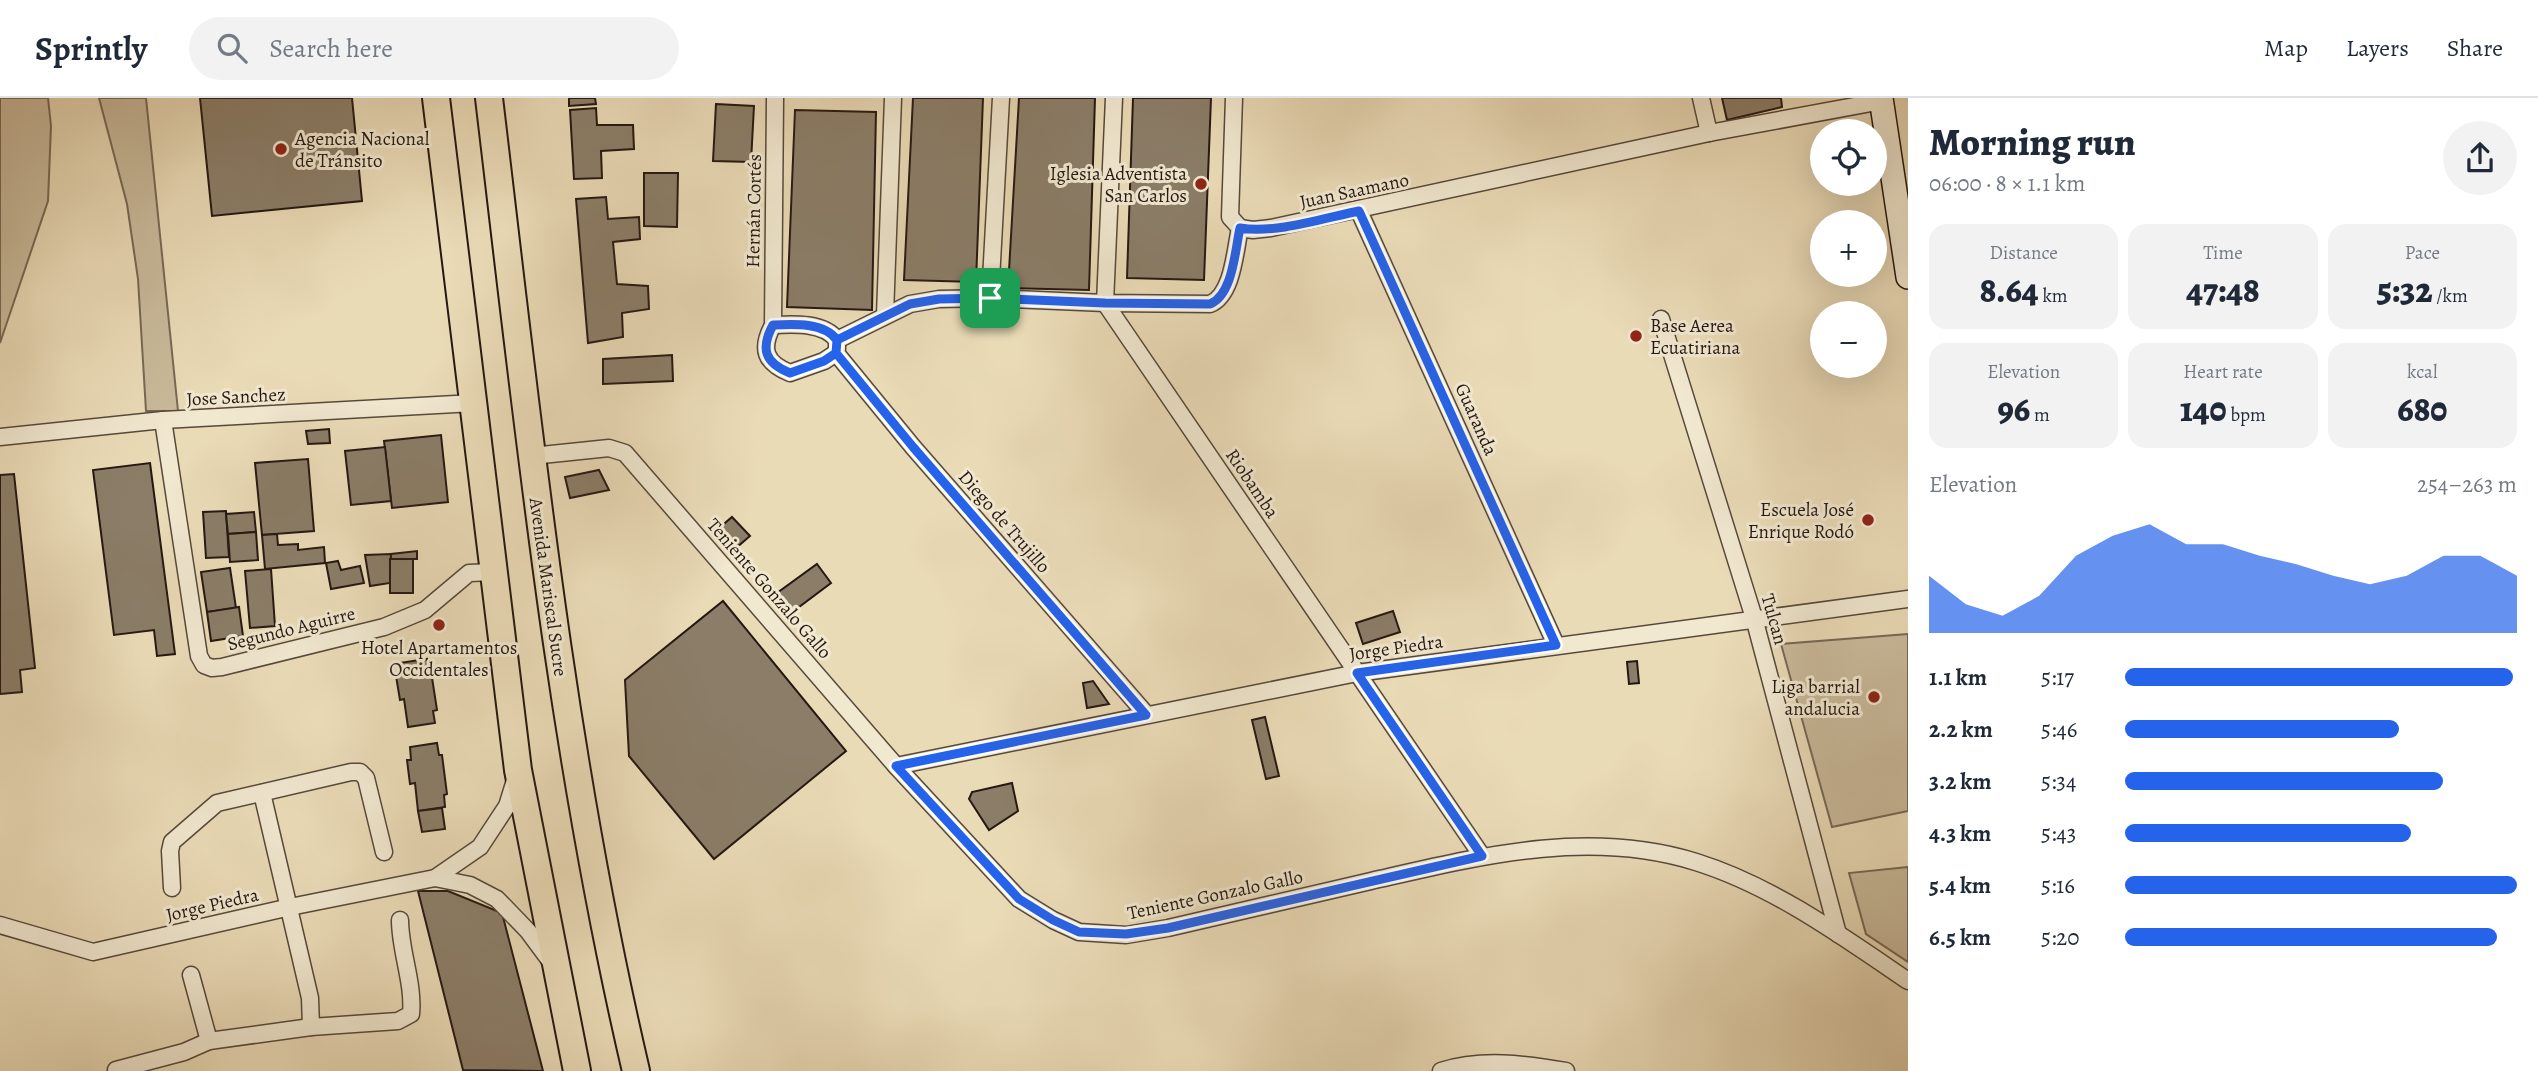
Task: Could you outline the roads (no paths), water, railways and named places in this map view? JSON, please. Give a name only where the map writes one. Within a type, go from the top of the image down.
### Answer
[{"type":"main road","points":[[436,98],[518,770],[577,1071]]},
{"type":"main road","name":"Avenida Mariscal Sucre","points":[[489,98],[565,707],[610,958],[636,1071]]},
{"type":"main road","points":[[1882,100],[1908,277]]},
{"type":"street","name":"Hernán Cortés","points":[[773,325],[775,98]]},
{"type":"street","points":[[885,315],[893,98]]},
{"type":"street","points":[[990,298],[1001,98]]},
{"type":"street","points":[[1105,303],[1114,98]]},
{"type":"street","points":[[837,346],[832,333],[794,324],[773,325],[766,339],[766,353],[776,368],[790,373],[824,361],[837,346],[885,315],[910,304],[939,299],[990,298],[1203,305],[1217,301],[1227,289],[1240,228],[1230,217],[1234,98]]},
{"type":"street","points":[[1700,98],[1709,133]]},
{"type":"street","name":"Juan Saamano","points":[[1240,228],[1270,228],[1359,211],[1709,133],[1882,100]]},
{"type":"street","name":"Guaranda","points":[[1359,211],[1556,645]]},
{"type":"street","name":"Riobamba","points":[[1105,303],[1482,856]]},
{"type":"street","name":"Tulcan","points":[[1661,320],[1754,618],[1838,934]]},
{"type":"street","name":"Diego de Trujillo","points":[[837,346],[913,447],[1146,715]]},
{"type":"street","name":"Jose Sanchez","points":[[0,437],[163,420],[474,403]]},
{"type":"street","name":"Segundo Aguirre","points":[[163,420],[199,656],[204,665],[222,667],[384,626],[425,610],[469,573],[494,572]]},
{"type":"street","name":"Teniente Gonzalo Gallo","points":[[532,456],[609,448],[625,453],[896,766],[1019,899],[1079,932],[1126,934],[1168,928],[1482,856],[1547,847],[1609,847],[1695,861],[1757,887],[1838,934],[1908,981]]},
{"type":"street","name":"Jorge Piedra","points":[[896,766],[1357,673],[1908,599]]},
{"type":"street","name":"Jorge Piedra","points":[[435,878],[480,847],[507,806],[518,770]]},
{"type":"street","points":[[172,888],[172,842],[217,803],[351,772],[360,772],[366,778],[384,852]]},
{"type":"street","points":[[262,793],[310,998],[311,1027]]},
{"type":"street","name":"Jorge Piedra","points":[[0,925],[93,952],[290,907],[435,878],[470,885],[497,899],[528,931],[558,972]]},
{"type":"street","points":[[116,1070],[184,1052],[209,1041],[311,1027],[398,1021],[411,1014],[412,1003],[400,941],[400,920]]},
{"type":"street","points":[[191,975],[209,1041]]},
{"type":"street","points":[[1441,1071],[1514,1063],[1566,1071]]},
{"type":"place","name":"Agencia Nacional de Tránsito","points":[[281,149]]},
{"type":"place","name":"Iglesia Adventista San Carlos","points":[[1201,184]]},
{"type":"place","name":"Base Aerea Ecuatiriana","points":[[1636,336]]},
{"type":"place","name":"Escuela José Enrique Rodó","points":[[1868,520]]},
{"type":"place","name":"Hotel Apartamentos Occidentales","points":[[439,625]]},
{"type":"place","name":"Liga barrial andalucia","points":[[1874,697]]}]
